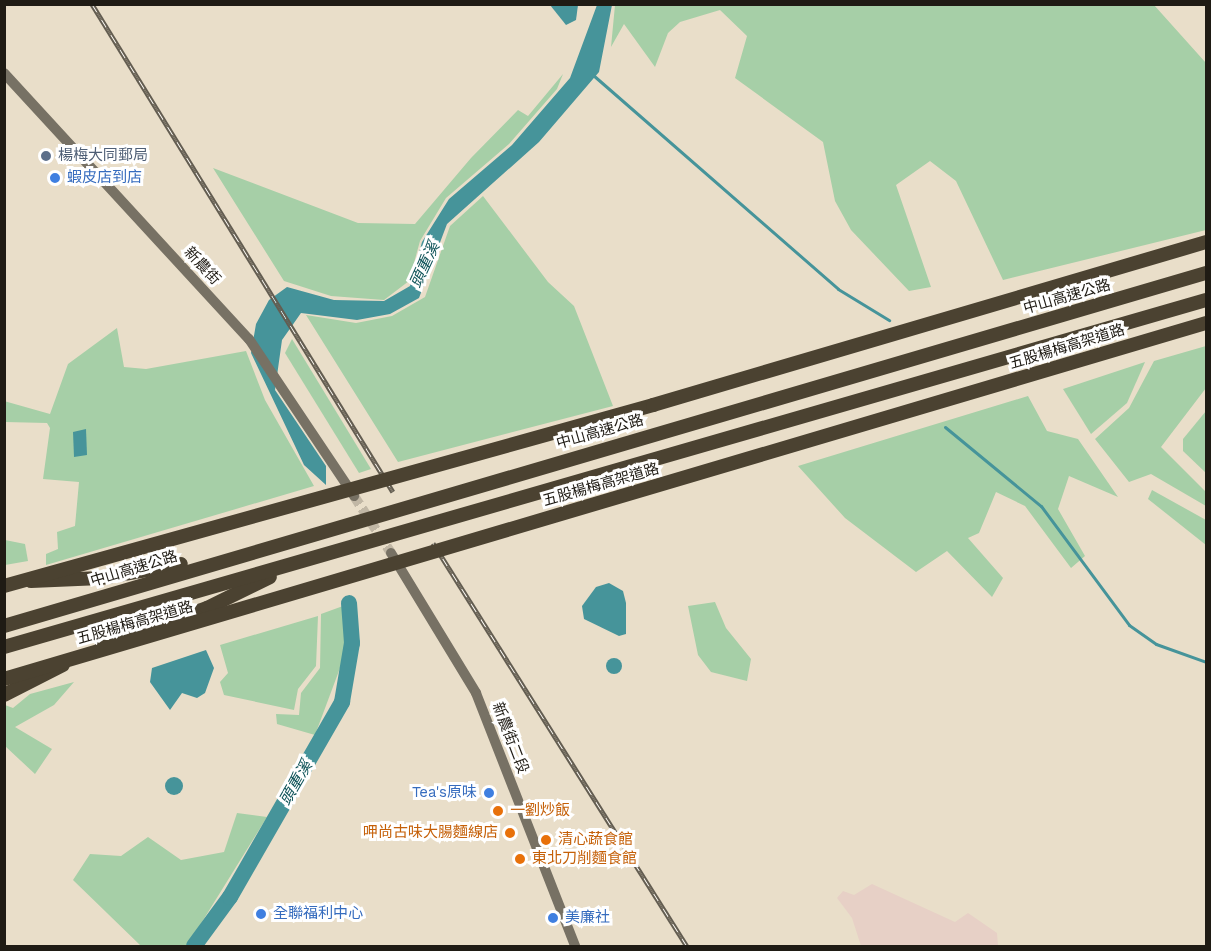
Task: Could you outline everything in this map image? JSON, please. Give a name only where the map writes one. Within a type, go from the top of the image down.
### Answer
[{"type":"highway","points":[[4,584],[653,405],[1206,242]]},
{"type":"highway","name":"中山高速公路","points":[[4,626],[242,553],[1206,273]]},
{"type":"highway","points":[[4,647],[1206,300]]},
{"type":"highway","name":"五股楊梅高架道路","points":[[4,679],[1206,323]]},
{"type":"highway","points":[[4,584],[101,578],[242,553]]},
{"type":"highway","points":[[4,695],[110,641],[207,608],[301,561]]},
{"type":"street","name":"新農街","points":[[4,73],[249,339],[279,380],[354,496]]},
{"type":"street","name":"新農街二段","points":[[391,553],[476,693],[575,946]]},
{"type":"shaded area","points":[[872,884],[955,922],[968,913],[997,933],[998,946],[861,946],[852,918],[837,898],[843,891],[854,895]]},
{"type":"green space","points":[[615,5],[1154,5],[1206,63],[1206,230],[1003,280],[956,181],[930,161],[896,185],[931,287],[909,291],[851,230],[835,201],[823,142],[735,78],[747,36],[720,10],[680,22],[668,33],[655,67],[624,24],[611,47]]},
{"type":"green space","points":[[563,74],[557,89],[509,144],[446,198],[420,241],[409,281],[384,300],[331,296],[284,281],[213,168],[358,223],[415,224],[471,158],[518,110],[528,116]]},
{"type":"green space","points":[[483,196],[548,282],[574,306],[613,406],[398,462],[306,315],[356,323],[392,316],[425,297],[450,226]]},
{"type":"green space","points":[[117,328],[124,367],[146,369],[246,351],[265,400],[314,486],[46,565],[46,554],[58,549],[57,532],[75,526],[79,482],[43,479],[50,428],[47,423],[5,422],[4,401],[50,414],[68,364]]},
{"type":"green space","points":[[292,339],[371,469],[359,473],[285,353]]},
{"type":"green space","points":[[1206,346],[1206,388],[1161,447],[1206,492],[1206,506],[1151,474],[1129,482],[1095,439],[1129,408],[1154,361]]},
{"type":"green space","points":[[1145,362],[1127,403],[1091,434],[1063,389]]},
{"type":"green space","points":[[1028,396],[1047,431],[1078,439],[1118,497],[1069,476],[1058,509],[1085,556],[1071,568],[1025,506],[996,492],[979,533],[968,538],[1003,578],[992,597],[947,551],[916,572],[845,518],[798,466]]},
{"type":"green space","points":[[1206,411],[1206,473],[1183,451],[1183,439]]},
{"type":"green space","points":[[1152,490],[1206,520],[1206,545],[1148,499]]},
{"type":"green space","points":[[5,540],[25,544],[28,561],[5,565]]},
{"type":"green space","points":[[715,602],[726,628],[751,659],[747,681],[711,672],[698,655],[688,606]]},
{"type":"green space","points":[[343,606],[346,652],[315,735],[277,724],[276,714],[299,715],[301,693],[320,668],[321,614]]},
{"type":"green space","points":[[318,616],[316,666],[298,689],[294,710],[224,695],[220,682],[228,673],[220,645]]},
{"type":"green space","points":[[74,682],[54,705],[15,727],[52,749],[35,774],[5,746],[5,705],[13,708],[30,694]]},
{"type":"green space","points":[[237,813],[267,817],[187,946],[141,946],[73,880],[90,854],[121,856],[148,837],[181,860],[224,852]]},
{"type":"water","points":[[550,5],[578,5],[576,20],[566,25]]},
{"type":"water","points":[[597,5],[612,5],[599,72],[539,142],[447,224],[419,298],[390,314],[357,320],[301,313],[282,340],[275,390],[326,466],[326,485],[304,465],[251,353],[256,324],[269,300],[287,287],[334,300],[384,301],[410,286],[422,242],[449,199],[512,145],[570,78]]},
{"type":"water","points":[[86,429],[87,455],[74,457],[73,432]]},
{"type":"water","points":[[609,583],[623,591],[626,603],[626,634],[619,636],[584,619],[582,606],[596,587]]},
{"type":"water","points":[[206,650],[214,668],[205,693],[197,698],[182,693],[170,710],[150,682],[152,668]]},
{"type":"water","points":[[614,658],[622,666],[614,674],[606,666]]},
{"type":"water","points":[[174,777],[180,780],[183,786],[180,792],[174,795],[168,792],[165,786],[168,780]]},
{"type":"waterway","points":[[593,75],[838,289],[889,320]]},
{"type":"waterway","points":[[945,427],[1041,506],[1129,625],[1156,644],[1206,662]]},
{"type":"waterway","name":"頭重溪","points":[[194,946],[230,897],[342,702],[352,643],[349,603]]},
{"type":"tunnel","points":[[354,496],[391,553]]},
{"type":"railway","points":[[92,4],[393,492]]},
{"type":"railway","points":[[433,543],[687,946]]},
{"type":"place","name":"楊梅大同郵局","points":[[46,156]]},
{"type":"place","name":"蝦皮店到店","points":[[55,178]]},
{"type":"place","name":"Tea's原味","points":[[489,793]]},
{"type":"place","name":"一劉炒飯","points":[[498,811]]},
{"type":"place","name":"呷尚古味大腸麵線店","points":[[510,833]]},
{"type":"place","name":"清心蔬食館","points":[[546,840]]},
{"type":"place","name":"東北刀削麵食館","points":[[520,859]]},
{"type":"place","name":"全聯福利中心","points":[[261,914]]},
{"type":"place","name":"美廉社","points":[[553,918]]}]
